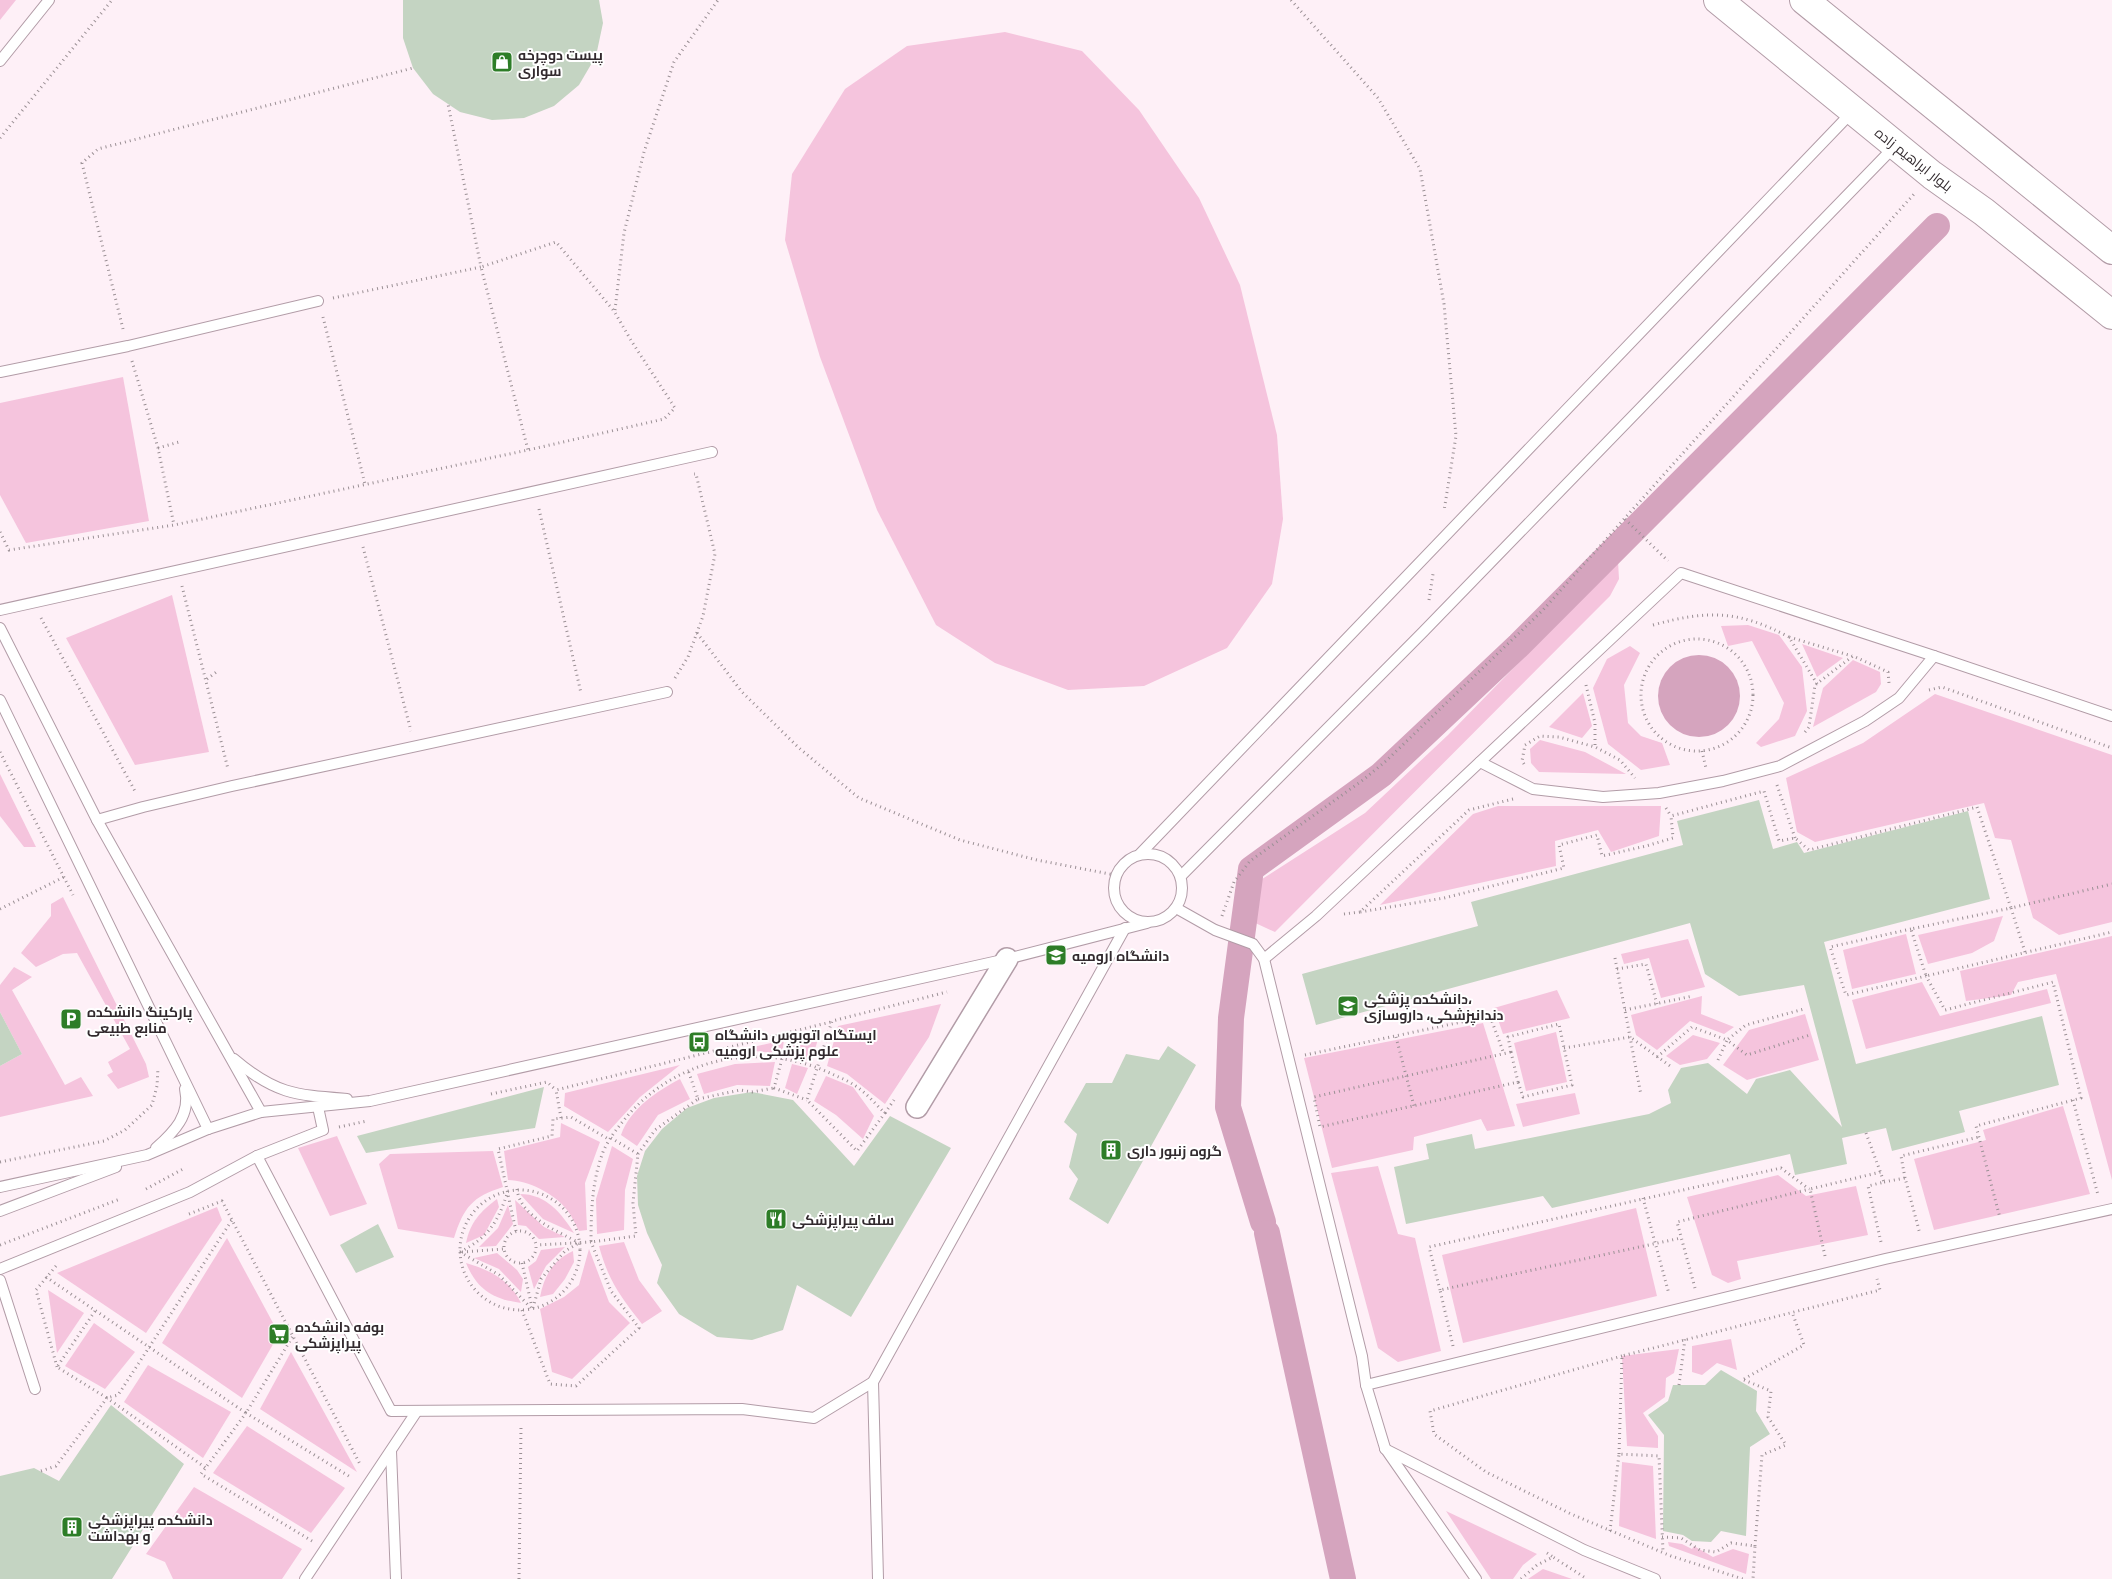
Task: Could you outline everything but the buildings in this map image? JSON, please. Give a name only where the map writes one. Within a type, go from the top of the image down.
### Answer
[{"type":"highway","name":"بلوار ابراهیم زاده","points":[[1718,0],[1932,175],[1984,212],[2112,316]]},
{"type":"highway","points":[[1804,0],[2112,250]]},
{"type":"street","points":[[917,1107],[1007,959]]},
{"type":"lane","points":[[0,60],[49,0]]},
{"type":"lane","points":[[1147,923],[1131,918],[1118,908],[1113,892],[1115,875],[1124,862],[1140,854],[1853,110]]},
{"type":"lane","points":[[1180,876],[1423,632],[1896,145]]},
{"type":"lane","points":[[0,372],[128,346],[318,301]]},
{"type":"lane","points":[[0,610],[712,452]]},
{"type":"lane","points":[[1264,959],[1316,916],[1681,573],[2112,716]]},
{"type":"lane","points":[[0,628],[97,820],[261,1112]]},
{"type":"lane","points":[[1480,762],[1534,789],[1603,797],[1659,793],[1709,784],[1780,766],[1865,721],[1899,698],[1934,656]]},
{"type":"lane","points":[[97,820],[232,786],[585,708],[667,692]]},
{"type":"lane","points":[[0,700],[208,1129]]},
{"type":"lane","points":[[0,1211],[148,1155],[208,1129],[261,1112],[370,1101],[1007,959],[1164,919],[1176,908],[1182,892],[1180,876],[1171,862],[1156,854],[1140,854]]},
{"type":"lane","points":[[1176,908],[1215,930],[1253,944],[1264,959],[1362,1356],[1366,1386],[1384,1448],[1476,1579]]},
{"type":"lane","points":[[256,1156],[391,1411],[742,1409],[814,1418],[873,1382],[1125,928]]},
{"type":"lane","points":[[228,1054],[253,1076],[274,1087],[304,1096],[370,1101]]},
{"type":"lane","points":[[0,1187],[148,1155],[172,1133],[184,1116],[186,1094],[181,1076]]},
{"type":"lane","points":[[0,1269],[190,1192],[256,1156],[323,1130],[318,1107]]},
{"type":"lane","points":[[1366,1386],[1872,1262],[2112,1209]]},
{"type":"lane","points":[[0,1280],[35,1389]]},
{"type":"lane","points":[[873,1382],[878,1579]]},
{"type":"lane","points":[[305,1579],[417,1412]]},
{"type":"lane","points":[[1384,1448],[1584,1550],[1655,1579]]},
{"type":"lane","points":[[391,1451],[396,1579]]},
{"type":"path","points":[[0,138],[112,0]]},
{"type":"path","points":[[614,311],[624,233],[644,152],[674,62],[718,0]]},
{"type":"path","points":[[1291,0],[1378,98],[1420,169],[1444,304],[1456,436],[1443,515]]},
{"type":"path","points":[[174,526],[158,448],[128,346],[82,163],[98,149],[413,68]]},
{"type":"path","points":[[448,104],[481,267],[528,450]]},
{"type":"path","points":[[1215,930],[1225,909],[1234,882],[1250,861],[1363,780],[1386,761],[1543,610],[1932,175]]},
{"type":"path","points":[[0,532],[9,550],[174,526],[664,419],[675,408],[614,311],[556,242],[481,267],[318,301],[365,484]]},
{"type":"path","points":[[158,448],[179,442]]},
{"type":"path","points":[[667,692],[688,657],[703,616],[715,554],[696,474]]},
{"type":"path","points":[[539,509],[585,708]]},
{"type":"path","points":[[1625,518],[1681,573]]},
{"type":"path","points":[[363,548],[415,746]]},
{"type":"path","points":[[1423,632],[1433,574]]},
{"type":"path","points":[[182,585],[207,679],[232,786]]},
{"type":"path","points":[[1648,626],[1681,617],[1722,614],[1763,623],[1789,636],[1853,656],[1888,672],[1889,684],[1884,690]]},
{"type":"path","points":[[41,618],[143,807]]},
{"type":"path","points":[[697,633],[742,692],[799,748],[859,798],[960,840],[1037,860],[1115,875]]},
{"type":"path","points":[[1789,636],[1817,684]]},
{"type":"path","points":[[1693,639],[1710,641],[1726,647],[1740,659],[1749,674],[1753,691],[1751,708],[1745,724],[1734,738],[1719,746],[1702,751],[1684,750],[1668,743],[1654,732],[1645,717],[1640,700],[1642,682],[1649,666],[1660,652],[1676,643],[1693,639]]},
{"type":"path","points":[[1802,739],[1808,727],[1817,684],[1853,656]]},
{"type":"path","points":[[207,679],[219,670]]},
{"type":"path","points":[[1579,691],[1590,678]]},
{"type":"path","points":[[1586,685],[1595,723],[1595,747]]},
{"type":"path","points":[[1924,691],[1942,686],[2112,748]]},
{"type":"path","points":[[1527,768],[1522,761],[1525,745],[1539,732]]},
{"type":"path","points":[[1525,745],[1540,736],[1559,737],[1595,747],[1620,760],[1637,780],[1627,780]]},
{"type":"path","points":[[1702,751],[1709,784]]},
{"type":"path","points":[[1706,768],[1714,766]]},
{"type":"path","points":[[1777,784],[1795,838],[1808,850],[1977,807],[2025,952]]},
{"type":"path","points":[[1469,810],[1360,912],[1444,898],[1564,868],[1559,845],[1597,835],[1602,856],[1673,838],[1671,816],[1764,791],[1779,841],[1795,838]]},
{"type":"path","points":[[0,909],[64,877]]},
{"type":"path","points":[[2112,884],[1830,947],[1846,995],[2112,932]]},
{"type":"path","points":[[1911,929],[1926,976],[1945,1010],[2053,982],[2081,1098],[1976,1126],[2000,1221],[2009,1219]]},
{"type":"path","points":[[1615,958],[1642,1095]]},
{"type":"path","points":[[1617,969],[1646,964],[1657,1004]]},
{"type":"path","points":[[561,1118],[556,1090],[953,991]]},
{"type":"path","points":[[1625,1010],[1693,996]]},
{"type":"path","points":[[1718,1060],[1727,1040],[1746,1025],[1804,1009]]},
{"type":"path","points":[[1289,1059],[1490,1016],[1504,1054]]},
{"type":"path","points":[[807,1100],[832,1021]]},
{"type":"path","points":[[1559,1024],[1564,1048],[1572,1085],[1523,1097],[1508,1037],[1559,1024]]},
{"type":"path","points":[[1657,1057],[1692,1027],[1727,1040],[1747,1055],[1810,1035]]},
{"type":"path","points":[[1396,1036],[1414,1106]]},
{"type":"path","points":[[1564,1048],[1630,1037],[1673,1068]]},
{"type":"path","points":[[1511,1052],[1314,1097],[1320,1127],[1518,1082]]},
{"type":"path","points":[[522,1310],[550,1384],[576,1386],[639,1328],[611,1291],[591,1242],[595,1180],[604,1151],[618,1126],[644,1097],[688,1070],[699,1065],[737,1058],[782,1058],[818,1067],[854,1084],[885,1113],[857,1150],[807,1100],[774,1088],[752,1092],[740,1090],[698,1099],[655,1130],[638,1154],[633,1203],[636,1236],[591,1242],[580,1243],[536,1245]]},
{"type":"path","points":[[774,1088],[782,1058]]},
{"type":"path","points":[[0,1162],[104,1140],[125,1130],[152,1105],[157,1086],[159,1064]]},
{"type":"path","points":[[688,1070],[698,1099]]},
{"type":"path","points":[[2073,1100],[2098,1195],[2089,1198]]},
{"type":"path","points":[[516,1231],[509,1190],[498,1149],[552,1136],[553,1119],[571,1117],[638,1154]]},
{"type":"path","points":[[1866,1133],[1884,1182]]},
{"type":"path","points":[[1924,1250],[1901,1156],[1979,1137]]},
{"type":"path","points":[[144,1190],[186,1168]]},
{"type":"path","points":[[1454,1350],[1429,1246],[1781,1168],[1810,1189],[1825,1259]]},
{"type":"path","points":[[1696,1291],[1677,1222],[1881,1172]]},
{"type":"path","points":[[1885,1259],[1868,1186],[1905,1178]]},
{"type":"path","points":[[459,1252],[476,1244],[490,1232],[498,1219],[509,1190]]},
{"type":"path","points":[[517,1190],[518,1198],[539,1220],[580,1243]]},
{"type":"path","points":[[517,1190],[532,1190],[547,1196],[559,1204],[570,1215],[580,1243],[579,1261],[573,1278],[563,1292],[549,1303],[532,1309],[522,1310],[496,1305],[484,1298],[466,1278],[459,1252],[460,1238],[472,1212],[495,1194],[517,1190]]},
{"type":"path","points":[[0,1245],[126,1197]]},
{"type":"path","points":[[1643,1198],[1670,1298]]},
{"type":"path","points":[[186,1215],[222,1201],[364,1471]]},
{"type":"path","points":[[41,1471],[56,1466],[107,1398],[118,1395],[232,1220]]},
{"type":"path","points":[[516,1231],[527,1232],[532,1235],[536,1245],[534,1255],[527,1262],[522,1263],[511,1261],[507,1258],[504,1248],[505,1239],[516,1231]]},
{"type":"path","points":[[1440,1290],[1681,1238]]},
{"type":"path","points":[[532,1309],[541,1279],[565,1251],[580,1243]]},
{"type":"path","points":[[459,1252],[504,1248]]},
{"type":"path","points":[[459,1252],[499,1274],[532,1309]]},
{"type":"path","points":[[59,1261],[36,1290],[57,1367],[107,1398],[206,1468]]},
{"type":"path","points":[[1743,1579],[1663,1552],[1610,1531],[1486,1472],[1434,1434],[1430,1412],[1622,1356],[1880,1290],[1872,1262]]},
{"type":"path","points":[[522,1263],[532,1309]]},
{"type":"path","points":[[46,1277],[246,1413],[359,1482]]},
{"type":"path","points":[[57,1367],[96,1311]]},
{"type":"path","points":[[1753,1579],[1762,1455],[1786,1445],[1768,1417],[1771,1391],[1744,1380],[1804,1345],[1792,1312]]},
{"type":"path","points":[[293,1336],[246,1413],[202,1474],[319,1545]]},
{"type":"path","points":[[1679,1385],[1685,1339]]},
{"type":"path","points":[[1610,1531],[1619,1454],[1622,1356]]},
{"type":"path","points":[[519,1579],[521,1411]]},
{"type":"path","points":[[1619,1454],[1659,1456],[1663,1552]]},
{"type":"path","points":[[1662,1537],[1681,1538],[1700,1550],[1716,1552],[1731,1543],[1754,1546]]},
{"type":"path","points":[[1521,1579],[1537,1565],[1553,1557],[1588,1579]]},
{"type":"shaded area","points":[[0,0],[16,0],[0,20]]},
{"type":"shaded area","points":[[1005,32],[1082,51],[1139,110],[1199,198],[1240,285],[1277,435],[1283,519],[1272,584],[1227,648],[1144,686],[1068,690],[995,663],[936,625],[877,510],[820,357],[785,240],[792,174],[845,89],[907,46]]},
{"type":"shaded area","points":[[123,377],[149,521],[26,543],[0,495],[0,403]]},
{"type":"shaded area","points":[[1618,561],[1619,579],[1610,596],[1275,932],[1251,921],[1246,901],[1259,881],[1365,813],[1448,735]]},
{"type":"shaded area","points":[[172,595],[209,752],[135,765],[66,638]]},
{"type":"shaded area","points":[[1748,625],[1779,635],[1802,667],[1807,711],[1795,736],[1761,747],[1756,743],[1779,719],[1784,703],[1752,641],[1728,646],[1721,626]]},
{"type":"shaded area","points":[[1802,644],[1843,658],[1817,677]]},
{"type":"shaded area","points":[[1630,646],[1640,653],[1624,685],[1628,723],[1641,736],[1662,743],[1670,765],[1641,770],[1608,744],[1593,688],[1607,659]]},
{"type":"shaded area","points":[[1691,655],[1707,655],[1722,662],[1733,673],[1740,688],[1737,712],[1728,725],[1707,737],[1691,737],[1676,730],[1665,719],[1658,704],[1658,688],[1665,673],[1676,662]]},
{"type":"shaded area","points":[[1853,660],[1880,672],[1881,684],[1876,692],[1813,727],[1823,688]]},
{"type":"shaded area","points":[[1583,693],[1592,726],[1582,738],[1549,727]]},
{"type":"shaded area","points":[[1935,694],[2112,755],[2112,922],[2059,935],[2033,918],[2011,840],[1995,838],[1984,803],[1815,842],[1797,832],[1786,778],[1863,743]]},
{"type":"shaded area","points":[[1540,740],[1585,752],[1626,774],[1539,772],[1531,763],[1530,749]]},
{"type":"shaded area","points":[[0,774],[36,847],[24,847],[0,816]]},
{"type":"shaded area","points":[[1498,806],[1661,806],[1659,836],[1611,852],[1598,830],[1555,841],[1556,866],[1380,905],[1473,814]]},
{"type":"shaded area","points":[[63,897],[146,1064],[149,1077],[118,1089],[107,1075],[113,1072],[108,1062],[130,1049],[77,953],[63,954],[36,967],[21,953],[51,916],[51,904]]},
{"type":"shaded area","points":[[2003,916],[1994,941],[1972,953],[1928,964],[1918,935]]},
{"type":"shaded area","points":[[1906,934],[1916,974],[1852,989],[1843,950]]},
{"type":"shaded area","points":[[2112,936],[2112,1180],[2056,974],[2018,982],[2011,995],[1966,1001],[1960,971]]},
{"type":"shaded area","points":[[1688,939],[1705,987],[1661,998],[1649,958],[1624,964],[1621,954]]},
{"type":"shaded area","points":[[14,967],[32,977],[12,990],[65,1085],[81,1077],[93,1096],[0,1117],[0,1066],[22,1054],[0,1012],[0,985]]},
{"type":"shaded area","points":[[1922,982],[1940,1016],[2047,989],[2051,1003],[1866,1049],[1852,1000]]},
{"type":"shaded area","points":[[1557,990],[1570,1018],[1503,1034],[1494,1008]]},
{"type":"shaded area","points":[[1702,996],[1701,1014],[1734,1027],[1724,1034],[1690,1021],[1657,1050],[1636,1035],[1631,1015]]},
{"type":"shaded area","points":[[941,1004],[929,1037],[885,1104],[847,1074],[827,1066],[838,1026]]},
{"type":"shaded area","points":[[1805,1014],[1819,1060],[1747,1080],[1723,1065],[1749,1030]]},
{"type":"shaded area","points":[[1483,1023],[1515,1126],[1487,1131],[1481,1119],[1414,1137],[1413,1150],[1332,1168],[1304,1058]]},
{"type":"shaded area","points":[[1556,1032],[1567,1082],[1526,1091],[1514,1043]]},
{"type":"shaded area","points":[[820,1033],[811,1062],[789,1053],[790,1040]]},
{"type":"shaded area","points":[[1693,1035],[1720,1043],[1707,1059],[1680,1065],[1666,1056]]},
{"type":"shaded area","points":[[784,1040],[782,1054],[735,1051]]},
{"type":"shaded area","points":[[775,1062],[770,1086],[737,1085],[704,1094],[697,1074],[735,1064]]},
{"type":"shaded area","points":[[792,1064],[808,1068],[797,1094],[785,1088]]},
{"type":"shaded area","points":[[680,1065],[640,1097],[608,1132],[564,1106],[565,1093]]},
{"type":"shaded area","points":[[826,1076],[853,1087],[874,1116],[863,1139],[836,1115],[814,1101]]},
{"type":"shaded area","points":[[680,1079],[690,1099],[658,1115],[637,1146],[621,1135],[631,1117],[645,1102],[662,1089]]},
{"type":"shaded area","points":[[1575,1093],[1580,1114],[1523,1127],[1516,1104]]},
{"type":"shaded area","points":[[2063,1106],[2090,1194],[1934,1230],[1914,1159],[1986,1140],[1983,1130]]},
{"type":"shaded area","points":[[561,1123],[600,1142],[585,1183],[587,1230],[579,1231],[567,1210],[548,1193],[524,1182],[508,1180],[504,1151],[560,1137]]},
{"type":"shaded area","points":[[337,1136],[367,1204],[330,1216],[298,1148]]},
{"type":"shaded area","points":[[612,1146],[633,1159],[625,1190],[624,1230],[597,1234],[596,1199]]},
{"type":"shaded area","points":[[493,1151],[503,1187],[484,1195],[471,1205],[462,1218],[454,1238],[398,1229],[379,1164],[390,1154]]},
{"type":"shaded area","points":[[1378,1166],[1398,1234],[1415,1238],[1441,1351],[1398,1362],[1378,1348],[1331,1173]]},
{"type":"shaded area","points":[[1778,1175],[1806,1196],[1856,1186],[1868,1235],[1737,1261],[1741,1279],[1728,1283],[1712,1275],[1687,1197]]},
{"type":"shaded area","points":[[520,1194],[538,1197],[552,1206],[564,1218],[574,1233],[543,1219]]},
{"type":"shaded area","points":[[497,1199],[499,1207],[484,1235],[466,1243],[473,1223]]},
{"type":"shaded area","points":[[515,1200],[544,1227],[565,1237],[539,1239],[526,1226],[518,1225]]},
{"type":"shaded area","points":[[508,1205],[513,1224],[496,1246],[479,1247],[498,1228]]},
{"type":"shaded area","points":[[217,1207],[222,1220],[146,1333],[57,1273]]},
{"type":"shaded area","points":[[1636,1208],[1657,1296],[1463,1343],[1442,1255]]},
{"type":"shaded area","points":[[227,1238],[279,1334],[242,1398],[162,1343]]},
{"type":"shaded area","points":[[624,1242],[639,1280],[662,1311],[642,1324],[627,1305],[606,1269],[599,1246]]},
{"type":"shaded area","points":[[565,1247],[546,1266],[534,1289],[528,1267],[536,1261],[541,1250]]},
{"type":"shaded area","points":[[589,1249],[609,1302],[630,1323],[572,1379],[552,1372],[540,1309],[564,1297],[579,1285]]},
{"type":"shaded area","points":[[573,1251],[574,1262],[565,1279],[553,1294],[540,1297],[550,1270],[560,1259]]},
{"type":"shaded area","points":[[497,1253],[517,1270],[523,1279],[521,1292],[499,1269],[474,1258]]},
{"type":"shaded area","points":[[466,1263],[483,1269],[505,1282],[521,1303],[502,1299],[487,1291],[475,1280]]},
{"type":"shaded area","points":[[48,1290],[84,1313],[57,1353]]},
{"type":"shaded area","points":[[94,1323],[135,1352],[105,1389],[65,1366]]},
{"type":"shaded area","points":[[1731,1339],[1737,1370],[1717,1363],[1702,1375],[1692,1372],[1692,1346]]},
{"type":"shaded area","points":[[1679,1349],[1674,1373],[1666,1378],[1665,1397],[1643,1413],[1658,1436],[1658,1448],[1627,1446],[1622,1356]]},
{"type":"shaded area","points":[[291,1352],[357,1472],[260,1409]]},
{"type":"shaded area","points":[[148,1365],[231,1412],[203,1458],[124,1402]]},
{"type":"shaded area","points":[[247,1426],[345,1488],[311,1533],[213,1473]]},
{"type":"shaded area","points":[[1622,1462],[1653,1466],[1656,1539],[1619,1526]]},
{"type":"shaded area","points":[[194,1487],[302,1549],[282,1579],[173,1579],[165,1562],[146,1554]]},
{"type":"shaded area","points":[[1446,1511],[1537,1554],[1523,1565],[1513,1579],[1491,1579]]},
{"type":"shaded area","points":[[1668,1542],[1682,1544],[1692,1549],[1694,1546],[1713,1557],[1733,1549],[1749,1554],[1746,1574],[1669,1546]]},
{"type":"shaded area","points":[[1543,1569],[1572,1579],[1528,1579]]},
{"type":"waterway","points":[[1263,1222],[1228,1107],[1231,1018],[1251,869],[1381,775],[1519,645],[1937,226]]},
{"type":"waterway","points":[[1267,1233],[1343,1579]]},
{"type":"place","name":"پیست دوچرخه سواری","points":[[502,62]]},
{"type":"place","name":"دانشگاه ارومیه","points":[[1056,955]]},
{"type":"place","name":"دانشکده پزشکی، دندانپزشکی، داروسازی","points":[[1348,1006]]},
{"type":"place","name":"پارکینگ دانشکده منابع طبیعی","points":[[71,1019]]},
{"type":"place","name":"ایستگاه اتوبوس دانشگاه علوم پزشکی ارومیه","points":[[699,1042]]},
{"type":"place","name":"گروه زنبور داری","points":[[1111,1150]]},
{"type":"place","name":"سلف پیراپزشکی","points":[[776,1219]]},
{"type":"place","name":"بوفه دانشکده پیراپزشکی","points":[[279,1334]]},
{"type":"place","name":"دانشکده پیراپزشکی و بهداشت","points":[[72,1527]]}]
